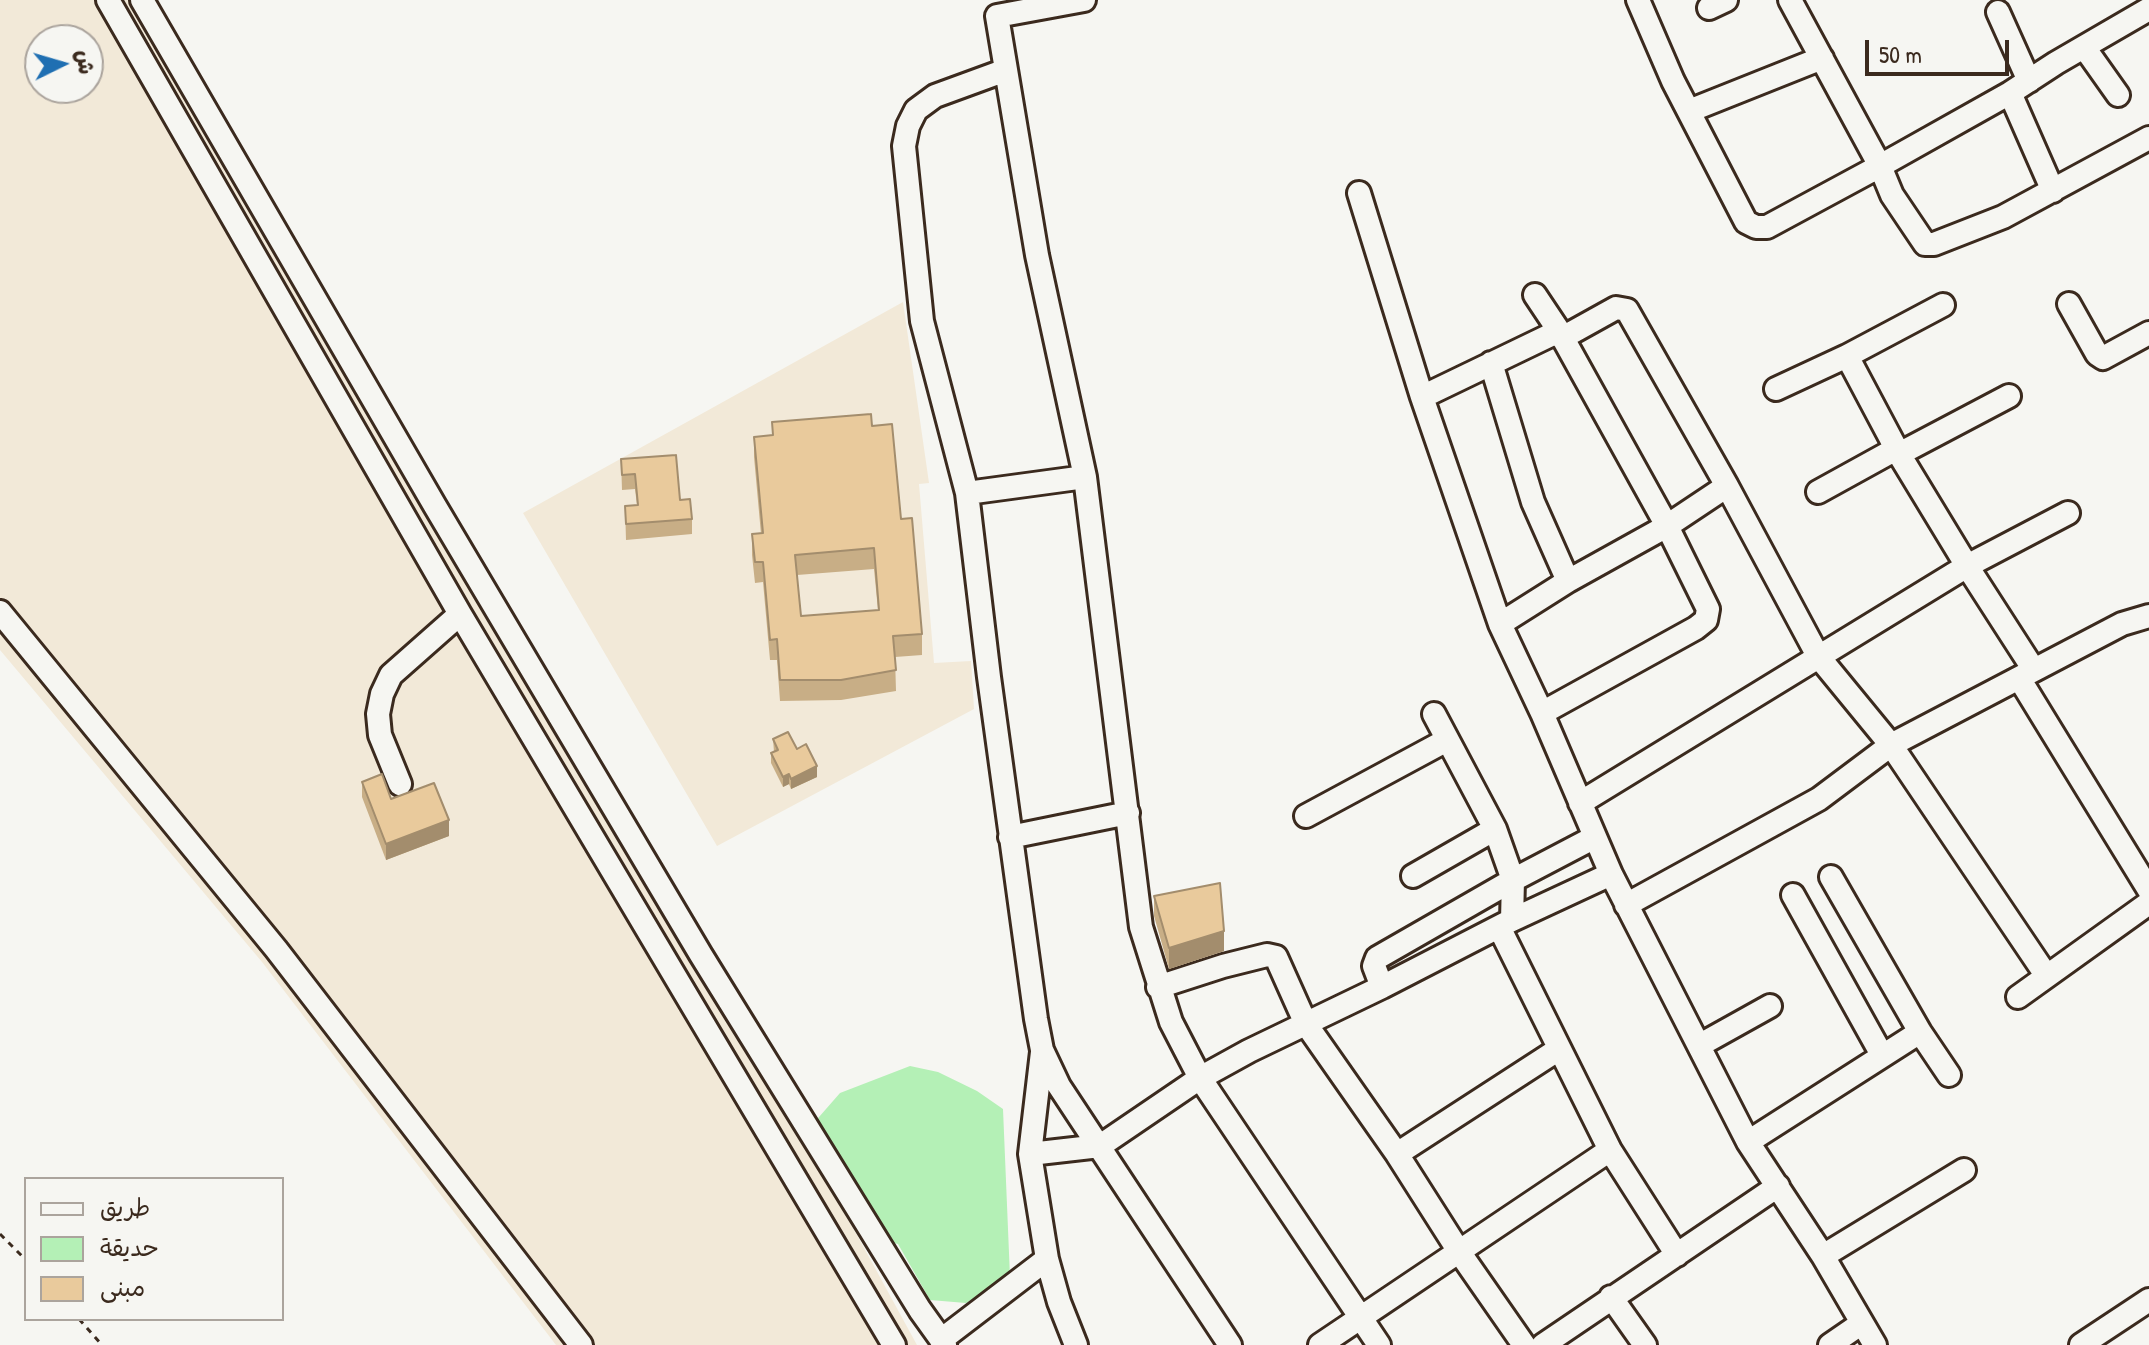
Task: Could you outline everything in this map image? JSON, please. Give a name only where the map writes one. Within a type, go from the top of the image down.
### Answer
[{"type":"street","points":[[108,0],[460,614],[894,1345]]},
{"type":"street","points":[[142,0],[435,506],[701,955],[943,1343],[1047,1259]]},
{"type":"street","points":[[1084,0],[997,16],[1037,255],[1085,477],[1141,927],[1171,1022],[1200,1078],[1379,1345]]},
{"type":"street","points":[[1638,0],[1689,111],[1746,222],[1756,227],[1767,227],[2020,87],[2145,6]]},
{"type":"street","points":[[1790,0],[1880,166],[1892,195],[1925,244],[1934,244],[2003,217],[2149,138]]},
{"type":"street","points":[[1998,12],[2053,191]]},
{"type":"street","points":[[2084,47],[2118,95]]},
{"type":"street","points":[[1689,111],[1822,58]]},
{"type":"street","points":[[1006,70],[935,96],[916,110],[908,126],[904,146],[922,321],[967,493],[1010,837],[1042,1050],[1030,1154],[1047,1259],[1059,1302],[1077,1342]]},
{"type":"street","points":[[1359,193],[1422,397],[1500,624],[1611,874],[1748,1142],[1823,1256],[1875,1345]]},
{"type":"street","points":[[1535,295],[1667,526],[1708,609],[1706,620],[1542,713]]},
{"type":"street","points":[[2069,304],[2099,357],[2107,357],[2149,333]]},
{"type":"street","points":[[1776,389],[1847,356],[1943,305]]},
{"type":"street","points":[[1422,397],[1616,308],[1627,310],[1727,486],[1818,656],[1891,745],[2046,975]]},
{"type":"street","points":[[1847,356],[2149,890]]},
{"type":"street","points":[[1491,363],[1533,502],[1568,581]]},
{"type":"street","points":[[1818,492],[2009,396]]},
{"type":"street","points":[[967,493],[1085,477]]},
{"type":"street","points":[[1500,624],[1568,581],[1667,526],[1727,486]]},
{"type":"street","points":[[1580,803],[1967,566],[2068,513]]},
{"type":"street","points":[[0,612],[276,949],[581,1345]]},
{"type":"street","points":[[400,784],[380,735],[378,714],[382,694],[391,675],[460,614]]},
{"type":"street","points":[[1626,905],[1819,799],[1891,745],[2122,624],[2149,616]]},
{"type":"street","points":[[1434,714],[1495,829],[1513,880],[1505,924],[1559,1049],[1610,1150],[1677,1255]]},
{"type":"street","points":[[1306,816],[1447,740]]},
{"type":"street","points":[[1010,837],[1128,813]]},
{"type":"street","points":[[1413,876],[1495,829]]},
{"type":"street","points":[[1382,987],[1374,966],[1377,958],[1595,837]]},
{"type":"street","points":[[1030,1154],[1100,1146],[1200,1078],[1249,1051],[1611,874]]},
{"type":"street","points":[[1831,877],[1920,1032],[1949,1075]]},
{"type":"street","points":[[1793,895],[1882,1055]]},
{"type":"street","points":[[2018,997],[2149,903]]},
{"type":"street","points":[[1158,987],[1223,966],[1267,955],[1276,957],[1306,1024],[1524,1345]]},
{"type":"street","points":[[1700,1045],[1770,1006]]},
{"type":"street","points":[[1748,1142],[1920,1032]]},
{"type":"street","points":[[1397,1154],[1559,1049]]},
{"type":"street","points":[[1042,1050],[1059,1086],[1230,1345]]},
{"type":"street","points":[[1320,1345],[1610,1150]]},
{"type":"street","points":[[1823,1256],[1964,1170]]},
{"type":"street","points":[[1543,1345],[1778,1186]]},
{"type":"street","points":[[1611,1297],[1645,1345]]},
{"type":"street","points":[[2081,1345],[2149,1300]]},
{"type":"street","points":[[1830,1345],[1862,1323]]},
{"type":"path","points":[[0,1234],[24,1258]]},
{"type":"path","points":[[81,1321],[102,1345]]},
{"type":"shaded area","points":[[0,0],[136,0],[458,559],[857,1235],[917,1345],[556,1345],[262,962],[0,650]]},
{"type":"shaded area","points":[[903,302],[929,483],[919,484],[934,663],[971,661],[974,709],[717,846],[523,513]]},
{"type":"green space","points":[[910,1066],[938,1072],[977,1091],[1003,1109],[1010,1277],[966,1303],[930,1300],[898,1244],[882,1240],[812,1125],[840,1093]]},
{"type":"building","points":[[871,414],[872,426],[892,424],[901,519],[912,518],[922,634],[893,636],[896,670],[841,680],[780,680],[777,639],[770,640],[763,562],[755,562],[752,534],[763,533],[754,437],[773,435],[772,422]],"holes":[[[874,548],[879,610],[801,616],[795,555]]]},
{"type":"building","points":[[676,455],[680,500],[690,499],[692,519],[626,524],[625,506],[638,505],[635,474],[622,475],[621,459]]},
{"type":"building","points":[[788,732],[797,749],[806,744],[817,766],[791,779],[789,774],[783,777],[771,753],[778,750],[773,739]]},
{"type":"building","points":[[382,774],[391,799],[434,783],[449,820],[386,844],[362,782]]},
{"type":"building","points":[[1220,883],[1224,931],[1169,948],[1154,896]]}]
